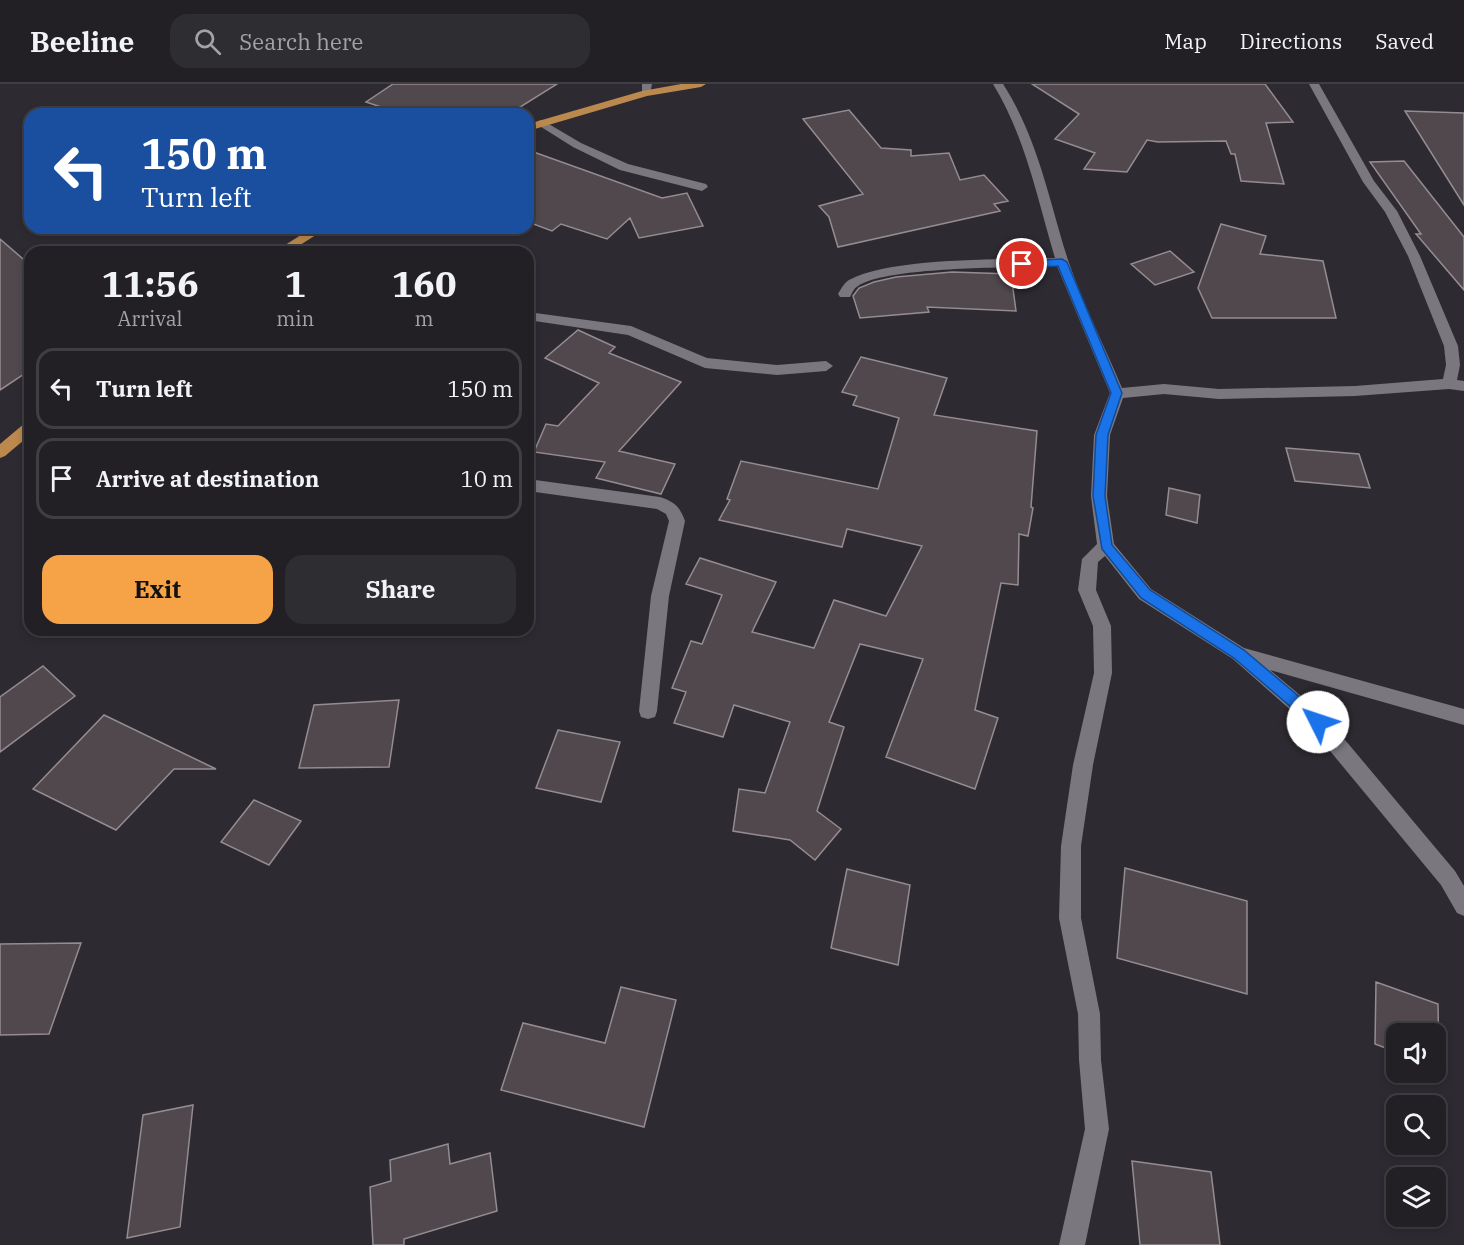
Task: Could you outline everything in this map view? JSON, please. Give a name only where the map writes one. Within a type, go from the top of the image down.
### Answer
[{"type":"main road","points":[[534,126],[646,88],[701,84]]},
{"type":"main road","points":[[294,246],[312,234]]},
{"type":"main road","points":[[0,452],[24,432]]},
{"type":"street","points":[[998,84],[1010,100],[1037,174],[1062,262],[1117,393],[1102,435],[1099,496],[1106,546],[1145,594],[1239,654],[1318,722],[1448,878],[1464,906]]},
{"type":"street","points":[[1117,393],[1164,389],[1219,394],[1355,391],[1456,385],[1450,346],[1414,256],[1391,211],[1369,183],[1314,84]]},
{"type":"street","points":[[542,123],[577,145],[624,167],[702,187]]},
{"type":"street","points":[[845,294],[851,284],[869,276],[919,268],[1062,262]]},
{"type":"street","points":[[534,317],[631,331],[705,363],[777,370],[826,366]]},
{"type":"street","points":[[534,486],[660,503],[673,510],[677,521],[660,596],[648,711]]},
{"type":"street","points":[[1072,1245],[1097,1129],[1090,1060],[1089,1014],[1070,918],[1071,846],[1083,765],[1103,673],[1102,626],[1087,590],[1090,559],[1106,546]]},
{"type":"street","points":[[1239,654],[1464,717]]},
{"type":"building","points":[[393,84],[557,84],[519,108],[384,108],[366,102]]},
{"type":"building","points":[[1032,84],[1265,84],[1293,122],[1266,123],[1284,184],[1241,181],[1235,154],[1231,154],[1226,141],[1158,142],[1147,140],[1127,172],[1084,169],[1095,153],[1055,139],[1079,114]]},
{"type":"building","points":[[849,110],[881,148],[911,150],[911,156],[949,153],[960,180],[984,175],[1008,201],[994,204],[1000,211],[838,247],[829,217],[819,206],[863,194],[803,119]]},
{"type":"building","points":[[1405,111],[1464,113],[1464,205]]},
{"type":"building","points":[[534,152],[662,198],[687,193],[703,226],[639,238],[630,218],[607,239],[561,224],[552,231],[534,224]]},
{"type":"building","points":[[1404,161],[1464,237],[1464,290],[1416,234],[1421,234],[1370,162]]},
{"type":"building","points":[[1221,224],[1266,236],[1260,254],[1323,261],[1336,318],[1212,318],[1198,288]]},
{"type":"building","points":[[0,239],[24,260],[24,374],[0,390]]},
{"type":"building","points":[[1170,251],[1194,272],[1155,285],[1131,264]]},
{"type":"building","points":[[952,272],[1011,274],[1016,311],[927,307],[929,312],[860,318],[853,296],[859,288],[896,277]]},
{"type":"building","points":[[578,330],[615,347],[609,353],[681,382],[619,451],[675,464],[661,494],[596,478],[605,462],[534,452],[546,424],[558,426],[599,383],[545,358]]},
{"type":"building","points":[[861,357],[947,378],[934,415],[1037,431],[1031,507],[1033,508],[1028,536],[1019,534],[1018,585],[1001,583],[975,710],[998,718],[975,789],[886,757],[923,659],[860,644],[829,722],[844,727],[817,811],[841,829],[815,860],[790,840],[733,831],[739,789],[765,793],[790,722],[734,705],[723,737],[674,723],[686,692],[672,688],[691,641],[702,644],[722,595],[686,584],[700,558],[776,582],[752,632],[814,648],[834,600],[886,616],[922,546],[847,529],[842,547],[719,520],[730,500],[727,499],[741,461],[878,489],[899,418],[853,405],[857,396],[842,392]]},
{"type":"building","points":[[1286,448],[1359,454],[1370,488],[1295,481]]},
{"type":"building","points":[[1169,488],[1200,495],[1197,523],[1166,515]]},
{"type":"building","points":[[43,666],[75,696],[0,752],[0,697]]},
{"type":"building","points":[[399,700],[389,767],[299,768],[314,705]]},
{"type":"building","points":[[104,715],[216,769],[174,769],[116,830],[33,789]]},
{"type":"building","points":[[558,730],[620,742],[601,802],[536,788]]},
{"type":"building","points":[[254,800],[301,821],[269,865],[221,842]]},
{"type":"building","points":[[1125,868],[1247,901],[1247,994],[1117,958]]},
{"type":"building","points":[[847,869],[910,885],[898,965],[831,948]]},
{"type":"building","points":[[81,943],[49,1034],[0,1035],[0,944]]},
{"type":"building","points":[[1376,982],[1438,1004],[1438,1023],[1386,1023],[1386,1048],[1375,1044]]},
{"type":"building","points":[[621,987],[676,1000],[644,1127],[501,1090],[523,1023],[605,1043]]},
{"type":"building","points":[[193,1105],[180,1227],[127,1238],[143,1115]]},
{"type":"building","points":[[448,1144],[450,1164],[490,1153],[497,1211],[404,1239],[404,1245],[373,1245],[370,1187],[391,1181],[390,1160]]},
{"type":"building","points":[[1132,1161],[1211,1172],[1220,1245],[1140,1245]]},
{"type":"route","points":[[1022,264],[1062,262],[1117,393],[1102,435],[1099,496],[1106,546],[1145,594],[1239,654],[1318,722]]}]
